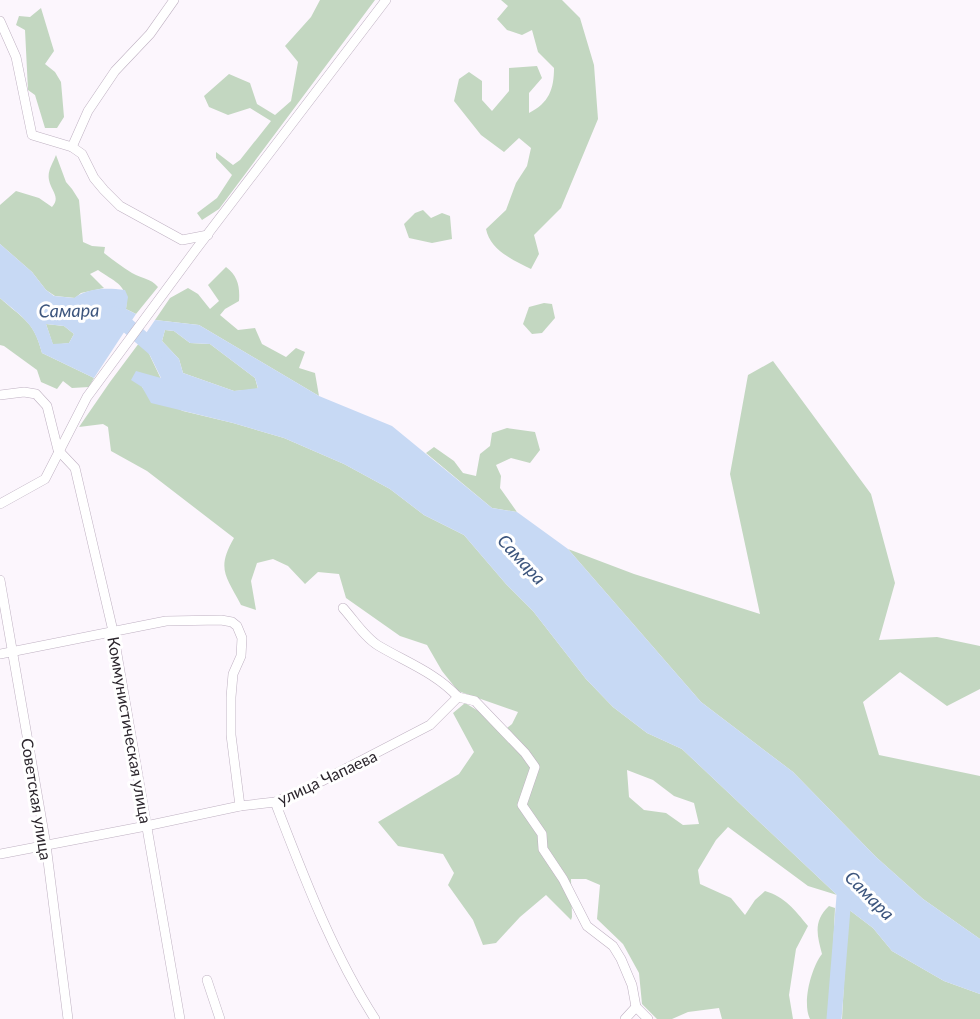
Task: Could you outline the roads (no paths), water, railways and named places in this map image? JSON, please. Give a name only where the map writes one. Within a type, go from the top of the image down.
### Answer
[{"type":"street","points":[[72,147],[88,111],[115,71],[150,34],[174,0]]},
{"type":"street","points":[[0,504],[45,480],[56,460],[58,450],[87,397],[386,0]]},
{"type":"street","points":[[0,21],[16,57],[32,135],[72,147],[82,154],[99,184],[120,206],[182,240],[208,235]]},
{"type":"street","points":[[0,395],[24,392],[36,394],[46,406],[58,450]]},
{"type":"street","name":"Коммунистическая улица","points":[[58,450],[75,468],[113,631],[180,1019]]},
{"type":"street","name":"Советская улица","points":[[0,580],[46,845],[68,1019]]},
{"type":"street","points":[[343,608],[376,645],[407,660],[448,686],[458,697],[475,701],[525,753],[535,767],[522,805],[542,834],[543,849],[563,879],[587,926],[613,946],[621,959],[632,985],[636,1007],[648,1019]]},
{"type":"street","points":[[0,654],[113,631],[177,621],[232,622],[237,626],[242,638],[241,656],[233,674],[231,697],[231,735],[240,806]]},
{"type":"street","name":"улица Чапаева","points":[[0,854],[240,806],[275,802],[332,776],[430,725],[458,697]]},
{"type":"street","points":[[275,802],[316,909],[360,996],[375,1019]]},
{"type":"street","points":[[207,980],[220,1019]]},
{"type":"street","points":[[625,1019],[636,1007]]},
{"type":"water","points":[[0,244],[32,272],[46,290],[54,296],[74,298],[92,290],[125,290],[128,297],[126,309],[136,314],[94,378],[42,353],[31,327],[0,298]],"holes":[[[46,324],[64,326],[74,334],[69,343],[53,344]]]},
{"type":"water","points":[[155,320],[199,325],[319,396],[392,426],[492,508],[517,512],[568,549],[701,702],[793,772],[876,857],[923,899],[980,939],[980,994],[944,981],[892,951],[873,928],[848,909],[837,895],[682,749],[647,733],[613,707],[586,679],[533,611],[506,584],[464,535],[424,515],[390,489],[344,464],[284,438],[151,403],[142,387],[131,380],[136,371],[161,378],[142,339]],"holes":[[[165,330],[174,331],[190,343],[210,344],[255,378],[258,388],[234,391],[183,373],[179,359],[162,341]]]},
{"type":"waterway","name":"Самара","points":[[114,314],[157,351]]},
{"type":"waterway","points":[[834,1019],[845,884]]}]
